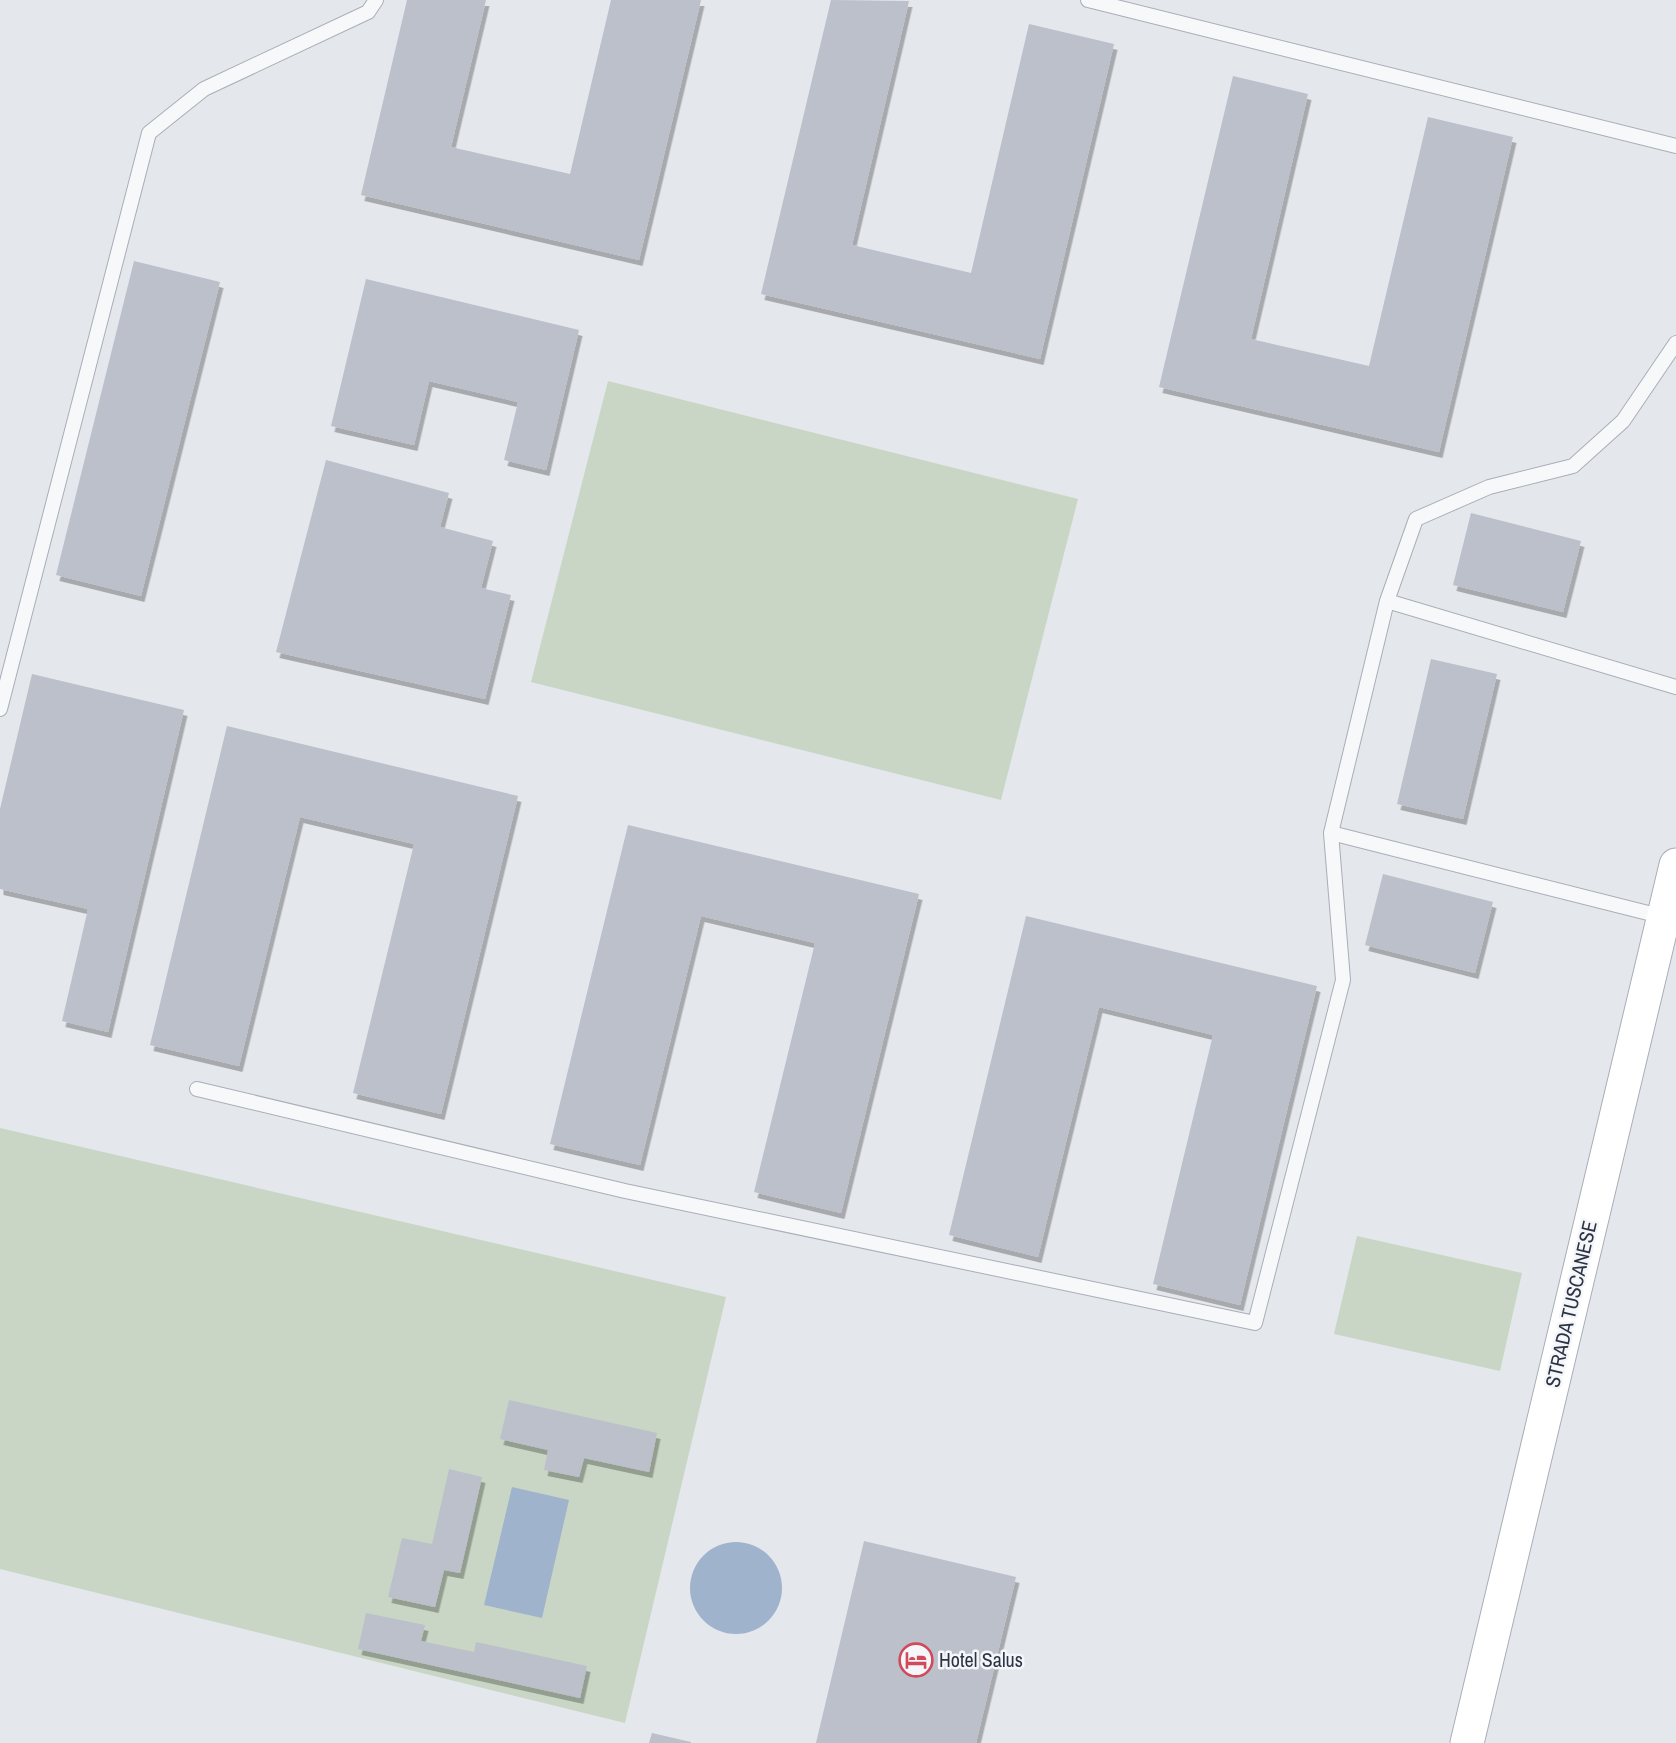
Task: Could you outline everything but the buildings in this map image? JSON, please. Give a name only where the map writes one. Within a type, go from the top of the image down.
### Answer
[{"type":"main road","name":"STRADA TUSCANESE","points":[[1467,1743],[1676,865]]},
{"type":"lane","points":[[0,709],[149,134],[204,89],[368,12],[376,0]]},
{"type":"lane","points":[[1088,0],[1676,146]]},
{"type":"lane","points":[[197,1089],[625,1191],[1255,1323],[1343,980],[1331,833],[1387,601],[1416,519],[1489,487],[1574,466],[1623,421],[1676,343]]},
{"type":"lane","points":[[1387,601],[1676,687]]},
{"type":"lane","points":[[1331,833],[1664,916]]},
{"type":"green space","points":[[608,381],[1078,499],[1001,800],[531,682]]},
{"type":"green space","points":[[0,1128],[726,1297],[625,1723],[0,1569]]},
{"type":"green space","points":[[1357,1236],[1522,1273],[1500,1371],[1334,1334]]},
{"type":"water","points":[[512,1487],[569,1500],[542,1618],[484,1605]]},
{"type":"water","points":[[736,1542],[762,1550],[774,1562],[782,1588],[774,1614],[762,1626],[736,1634],[710,1626],[698,1614],[690,1588],[698,1562],[710,1550]]},
{"type":"place","name":"Hotel Salus","points":[[916,1660]]}]
